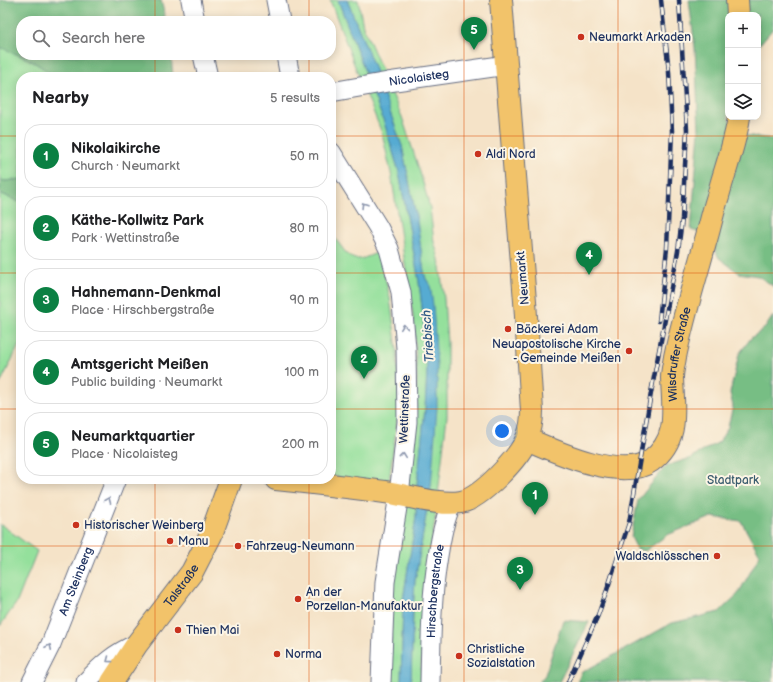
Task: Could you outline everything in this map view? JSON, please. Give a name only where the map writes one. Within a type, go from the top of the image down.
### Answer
[{"type":"main road","name":"Neumarkt","points":[[444,502],[470,499],[490,483],[516,456],[527,439],[532,411],[525,301],[501,0]]},
{"type":"main road","points":[[737,0],[738,12]]},
{"type":"main road","name":"Wilsdruffer Straße","points":[[527,439],[556,452],[576,458],[604,466],[629,469],[650,462],[669,442],[674,414],[672,376],[676,356],[686,310],[737,134],[739,120]]},
{"type":"main road","name":"Talstraße","points":[[112,682],[137,644],[192,572],[211,535],[229,484]]},
{"type":"main road","points":[[319,484],[387,492],[444,502]]},
{"type":"street","points":[[191,0],[194,16]]},
{"type":"street","points":[[276,0],[279,16]]},
{"type":"street","points":[[204,60],[207,72]]},
{"type":"street","points":[[287,60],[289,72]]},
{"type":"street","name":"Nicolaisteg","points":[[336,91],[507,65]]},
{"type":"street","name":"Wettinstraße","points":[[336,160],[378,227],[389,249],[401,292],[406,348],[407,422],[404,496],[385,582],[381,682]]},
{"type":"street","name":"Am Steinberg","points":[[32,682],[51,644],[114,484]]},
{"type":"street","name":"Hirschbergstraße","points":[[430,682],[431,618],[434,584],[447,513],[444,502]]},
{"type":"street","points":[[86,682],[107,660],[125,649],[137,644]]},
{"type":"green space","points":[[0,0],[161,0],[165,16],[16,16],[16,54],[0,47]]},
{"type":"green space","points":[[330,0],[338,0],[384,122],[399,172],[419,282],[425,333],[427,371],[425,409],[417,484],[416,517],[403,600],[401,682],[390,682],[392,595],[414,443],[417,378],[414,322],[391,173],[382,133]]},
{"type":"green space","points":[[347,0],[358,0],[363,26],[402,117],[420,172],[430,208],[434,242],[439,259],[444,299],[447,343],[447,416],[435,520],[424,590],[421,682],[411,682],[415,581],[431,486],[430,285],[424,272],[417,221],[402,146],[374,67]]},
{"type":"green space","points":[[689,0],[773,0],[773,27],[761,43],[761,12],[725,12],[725,120],[730,120],[737,134],[773,139],[773,287],[758,276],[739,273],[719,258],[708,235],[691,230],[699,131],[695,48]]},
{"type":"green space","points":[[0,47],[16,54],[16,60],[29,60],[48,72],[16,72],[16,180],[0,180]]},
{"type":"green space","points":[[29,60],[171,60],[173,72],[48,72]]},
{"type":"green space","points":[[0,180],[16,180],[16,201],[0,193]]},
{"type":"green space","points":[[0,193],[16,201],[16,351],[0,384]]},
{"type":"green space","points":[[336,240],[346,253],[354,259],[362,259],[379,252],[390,298],[397,350],[399,407],[389,481],[380,483],[336,477]]},
{"type":"green space","name":"Stadtpark","points":[[773,316],[773,682],[577,682],[582,672],[672,623],[719,612],[738,594],[760,555],[741,521],[712,517],[667,535],[645,551],[637,549],[631,537],[638,500],[666,466],[691,458],[719,442],[728,427],[733,406],[730,393],[739,354],[751,338],[765,328]]},
{"type":"green space","points":[[0,524],[37,551],[17,602],[0,626]]},
{"type":"green space","points":[[563,620],[589,622],[559,682],[539,682],[545,675]]},
{"type":"water","name":"Triebisch","points":[[338,0],[347,0],[374,67],[402,146],[417,221],[424,272],[430,285],[433,305],[437,367],[437,407],[431,486],[415,581],[411,682],[401,682],[403,600],[416,517],[417,484],[425,409],[427,371],[425,333],[419,282],[399,172],[384,122]]},
{"type":"railway","points":[[659,321],[667,248],[672,131],[669,72],[661,0]]},
{"type":"railway","points":[[568,682],[598,615],[629,523],[651,393],[678,251],[682,219],[687,130],[679,0]]},
{"type":"place","name":"Neumarkt Arkaden","points":[[581,37]]},
{"type":"place","name":"Neumarktquartier","points":[[474,50]]},
{"type":"place","name":"Aldi Nord","points":[[478,154]]},
{"type":"place","name":"Amtsgericht Meißen","points":[[589,275]]},
{"type":"place","name":"Bäckerei Adam","points":[[508,329]]},
{"type":"place","name":"Neuapostolische Kirche - Gemeinde Meißen","points":[[629,351]]},
{"type":"place","name":"Käthe-Kollwitz Park","points":[[364,379]]},
{"type":"place","name":"Nikolaikirche","points":[[535,515]]},
{"type":"place","name":"Historischer Weinberg","points":[[76,525]]},
{"type":"place","name":"Manu","points":[[170,541]]},
{"type":"place","name":"Fahrzeug-Neumann","points":[[238,546]]},
{"type":"place","name":"Waldschlösschen","points":[[717,556]]},
{"type":"place","name":"Hahnemann-Denkmal","points":[[520,590]]},
{"type":"place","name":"An der Porzellan-Manufaktur","points":[[298,599]]},
{"type":"place","name":"Thien Mai","points":[[178,630]]},
{"type":"place","name":"Norma","points":[[277,654]]},
{"type":"place","name":"Christliche Sozialstation","points":[[459,656]]}]
